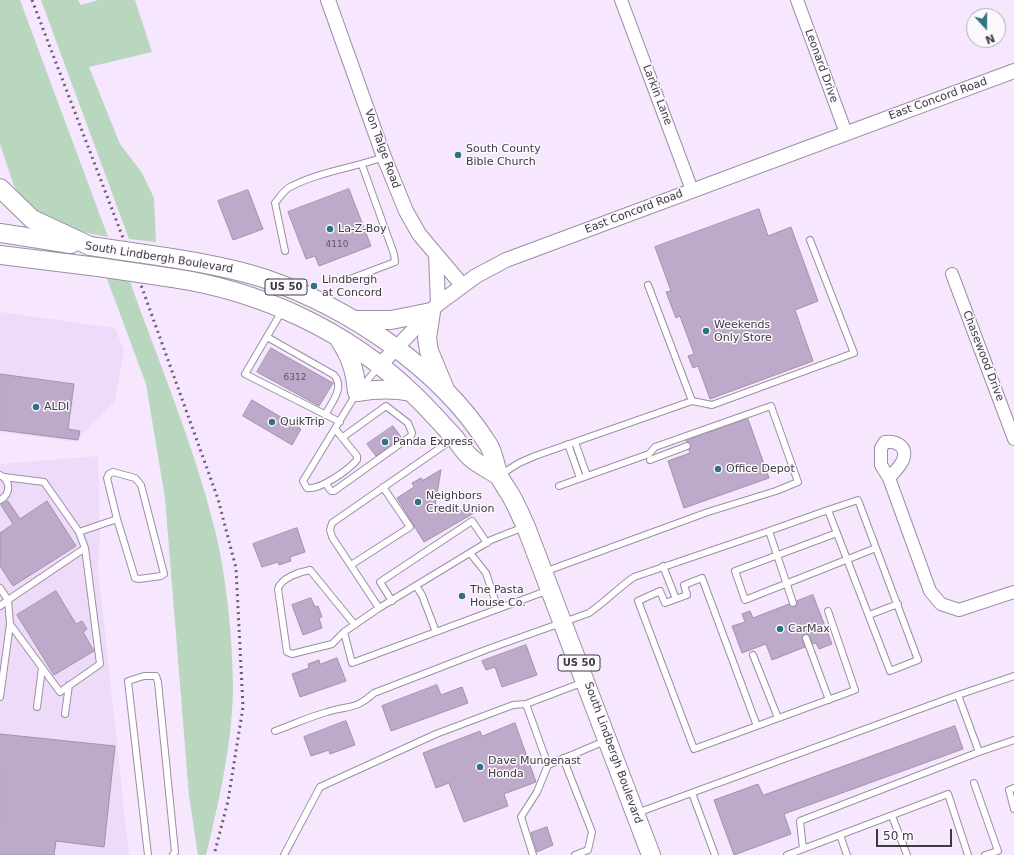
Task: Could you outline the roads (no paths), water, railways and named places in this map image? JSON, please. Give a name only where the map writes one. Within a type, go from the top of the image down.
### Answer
[{"type":"main road","points":[[0,188],[32,219],[90,246]]},
{"type":"main road","name":"South Lindbergh Boulevard","points":[[0,233],[165,257],[227,268],[262,278],[302,293],[354,320],[395,348],[447,393],[471,420],[489,446],[499,476],[526,526],[651,855]]},
{"type":"main road","name":"South Lindbergh Boulevard","points":[[0,255],[173,278],[235,291],[283,309],[338,337],[380,365],[411,392],[455,438],[471,458],[499,476]]},
{"type":"main road","points":[[0,266],[18,257]]},
{"type":"main road","points":[[354,320],[392,320],[434,308],[427,338],[429,351],[447,393]]},
{"type":"main road","points":[[338,337],[350,356],[355,372],[358,392],[392,388],[411,392]]},
{"type":"street","name":"Von Talge Road","points":[[328,0],[384,158],[411,223],[462,285]]},
{"type":"street","name":"Larkin Lane","points":[[621,0],[692,190]]},
{"type":"street","name":"Leonard Drive","points":[[797,0],[846,133]]},
{"type":"street","name":"East Concord Road","points":[[380,365],[434,308],[462,285],[506,260],[1014,71]]},
{"type":"street","points":[[434,308],[436,254]]},
{"type":"street","name":"Chasewood Drive","points":[[952,274],[1014,439]]},
{"type":"street","points":[[889,478],[930,591],[941,604],[959,610],[1011,593]]},
{"type":"lane","points":[[285,251],[275,203],[288,188],[322,175],[384,158]]},
{"type":"lane","points":[[350,279],[395,262],[394,254],[362,165]]},
{"type":"lane","points":[[499,476],[518,464],[568,444],[692,401],[712,405],[854,353],[810,240]]},
{"type":"lane","points":[[648,285],[692,401]]},
{"type":"lane","points":[[283,309],[246,374],[340,422]]},
{"type":"lane","points":[[267,337],[334,375],[339,380],[339,387],[325,414]]},
{"type":"lane","name":"East Concord Road","points":[[326,484],[312,489],[307,488],[303,481],[336,430],[358,392],[380,365]]},
{"type":"lane","points":[[336,430],[343,437],[358,460],[326,484],[332,491],[411,436],[412,433],[410,426],[386,406],[343,437]]},
{"type":"lane","points":[[544,572],[708,512],[776,491],[798,482],[773,408],[771,406],[655,447],[649,457]]},
{"type":"lane","points":[[379,608],[332,537],[330,530],[332,523],[455,438]]},
{"type":"lane","points":[[575,442],[584,477]]},
{"type":"lane","points":[[568,444],[584,477]]},
{"type":"lane","points":[[559,486],[687,446]]},
{"type":"lane","points":[[113,472],[135,478],[141,485],[164,574],[161,576],[139,579],[135,578],[117,519],[107,478],[109,474],[113,472]]},
{"type":"lane","points":[[0,500],[5,497],[9,489],[7,480],[2,476]]},
{"type":"lane","points":[[2,476],[44,482],[80,532],[85,548],[100,664],[60,692],[10,624]]},
{"type":"lane","points":[[351,565],[410,527],[383,487]]},
{"type":"lane","points":[[275,732],[328,711],[347,709],[362,703],[374,693],[488,649],[589,613],[604,603],[621,586],[634,577],[663,566],[828,510],[858,500],[918,660],[890,671],[828,510]]},
{"type":"lane","points":[[80,532],[117,519]]},
{"type":"lane","points":[[392,601],[380,582],[472,521],[487,543]]},
{"type":"lane","points":[[354,625],[310,570],[283,580],[279,585],[278,589],[287,652],[292,654],[332,644],[344,632],[379,608],[487,543],[526,526]]},
{"type":"lane","points":[[769,530],[793,603]]},
{"type":"lane","points":[[837,533],[735,571],[745,600],[876,548]]},
{"type":"lane","points":[[0,606],[85,548]]},
{"type":"lane","points":[[470,553],[486,573],[498,609]]},
{"type":"lane","points":[[663,566],[676,599]]},
{"type":"lane","points":[[757,726],[702,578],[684,584],[687,595],[665,603],[660,591],[638,601],[694,749],[757,726],[778,718],[855,690],[828,611]]},
{"type":"lane","points":[[416,586],[422,596],[436,632]]},
{"type":"lane","points":[[0,588],[8,600],[10,624],[0,697]]},
{"type":"lane","points":[[344,632],[352,663],[551,589]]},
{"type":"lane","points":[[869,615],[898,604]]},
{"type":"lane","points":[[806,638],[828,700]]},
{"type":"lane","points":[[753,654],[778,718]]},
{"type":"lane","points":[[36,707],[42,668]]},
{"type":"lane","points":[[148,855],[128,682],[144,676],[156,676],[158,682],[175,852],[173,855]]},
{"type":"lane","points":[[635,813],[1014,676]]},
{"type":"lane","points":[[284,855],[320,787],[436,734],[513,706],[526,704],[586,682]]},
{"type":"lane","points":[[65,714],[69,685]]},
{"type":"lane","points":[[958,696],[979,752]]},
{"type":"lane","points":[[526,704],[548,765],[537,792],[521,818],[533,855]]},
{"type":"lane","points":[[548,765],[608,740]]},
{"type":"lane","points":[[803,849],[800,821],[1014,740]]},
{"type":"lane","points":[[563,758],[592,832],[588,850],[575,855]]},
{"type":"lane","points":[[974,783],[998,851],[985,855]]},
{"type":"lane","points":[[1014,788],[1009,790],[1014,809]]},
{"type":"lane","points":[[692,793],[715,855]]},
{"type":"lane","points":[[787,855],[948,794],[968,855]]},
{"type":"lane","points":[[892,816],[906,855]]},
{"type":"lane","points":[[840,835],[847,855]]},
{"type":"railway","points":[[32,0],[141,285],[218,499],[236,568],[243,707],[228,801],[214,855]]},
{"type":"place","name":"South County Bible Church","points":[[458,155]]},
{"type":"place","name":"La-Z-Boy","points":[[330,229]]},
{"type":"place","name":"Lindbergh at Concord","points":[[314,286]]},
{"type":"place","name":"Weekends Only Store","points":[[706,331]]},
{"type":"place","name":"ALDI","points":[[36,407]]},
{"type":"place","name":"QuikTrip","points":[[272,422]]},
{"type":"place","name":"Panda Express","points":[[385,442]]},
{"type":"place","name":"Office Depot","points":[[718,469]]},
{"type":"place","name":"Neighbors Credit Union","points":[[418,502]]},
{"type":"place","name":"The Pasta House Co.","points":[[462,596]]},
{"type":"place","name":"CarMax","points":[[780,629]]},
{"type":"place","name":"Dave Mungenast Honda","points":[[480,767]]}]
